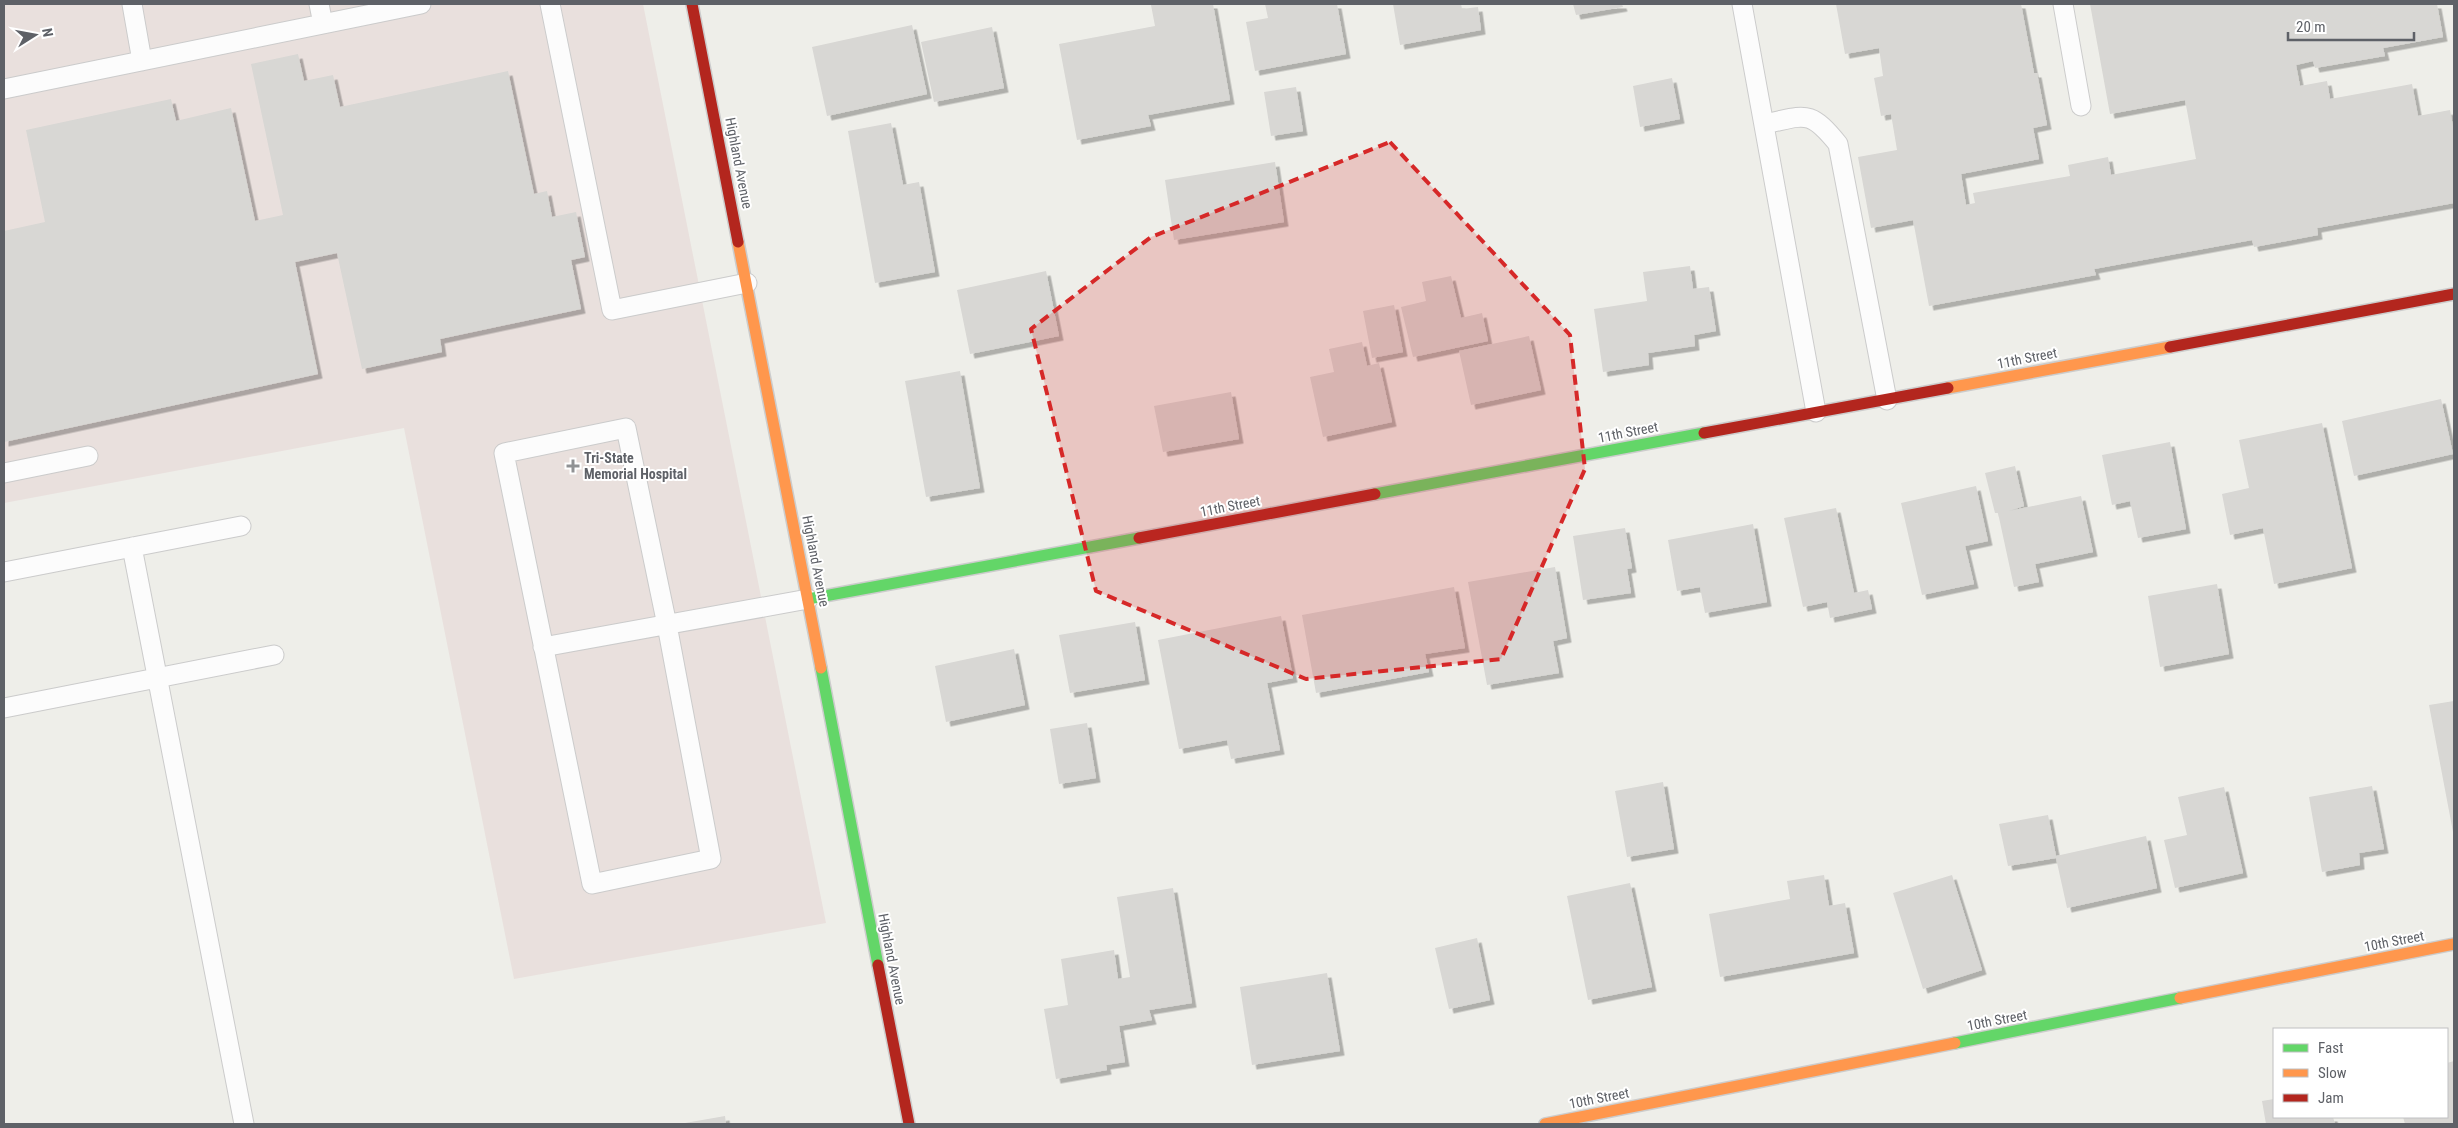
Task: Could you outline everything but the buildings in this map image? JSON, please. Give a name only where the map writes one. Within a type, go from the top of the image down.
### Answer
[{"type":"street","name":"Highland Avenue","points":[[692,4],[909,1124]]},
{"type":"street","name":"11th Street","points":[[808,599],[2454,294]]},
{"type":"street","name":"10th Street","points":[[1545,1124],[2454,944]]},
{"type":"lane","points":[[132,4],[142,61]]},
{"type":"lane","points":[[319,4],[323,24]]},
{"type":"lane","points":[[4,89],[421,4]]},
{"type":"lane","points":[[550,4],[612,310],[747,283]]},
{"type":"lane","points":[[1742,4],[1816,412]]},
{"type":"lane","points":[[2063,4],[2081,106]]},
{"type":"lane","points":[[1764,124],[1802,117],[1812,118],[1826,129],[1838,144],[1887,400]]},
{"type":"lane","points":[[626,428],[667,625],[711,860],[592,884],[504,453],[626,428]]},
{"type":"lane","points":[[4,473],[88,456]]},
{"type":"lane","points":[[4,572],[241,526]]},
{"type":"lane","points":[[132,547],[244,1124]]},
{"type":"lane","points":[[543,647],[808,599]]},
{"type":"lane","points":[[4,708],[274,655]]},
{"type":"highlighted area","points":[[1390,142],[1570,335],[1585,469],[1501,659],[1306,679],[1096,591],[1031,329],[1151,237]]},
{"type":"shaded area","name":"Tri-State Memorial Hospital","points":[[4,4],[643,4],[826,923],[514,979],[404,428],[4,503]]},
{"type":"traffic: fast","points":[[1375,494],[1704,433]]},
{"type":"traffic: fast","points":[[808,599],[1139,538]]},
{"type":"traffic: fast","points":[[821,668],[878,965]]},
{"type":"traffic: fast","points":[[1955,1043],[2180,998]]},
{"type":"traffic: slow","points":[[738,242],[821,668]]},
{"type":"traffic: slow","points":[[1948,388],[2170,347]]},
{"type":"traffic: slow","points":[[2180,998],[2454,944]]},
{"type":"traffic: slow","points":[[1545,1124],[1955,1043]]},
{"type":"traffic: jam","points":[[692,4],[738,242]]},
{"type":"traffic: jam","points":[[2170,347],[2454,294]]},
{"type":"traffic: jam","points":[[1704,433],[1948,388]]},
{"type":"traffic: jam","points":[[1139,538],[1375,494]]},
{"type":"traffic: jam","points":[[878,965],[909,1124]]},
{"type":"place","name":"Tri-State Memorial Hospital","points":[[573,466]]}]
